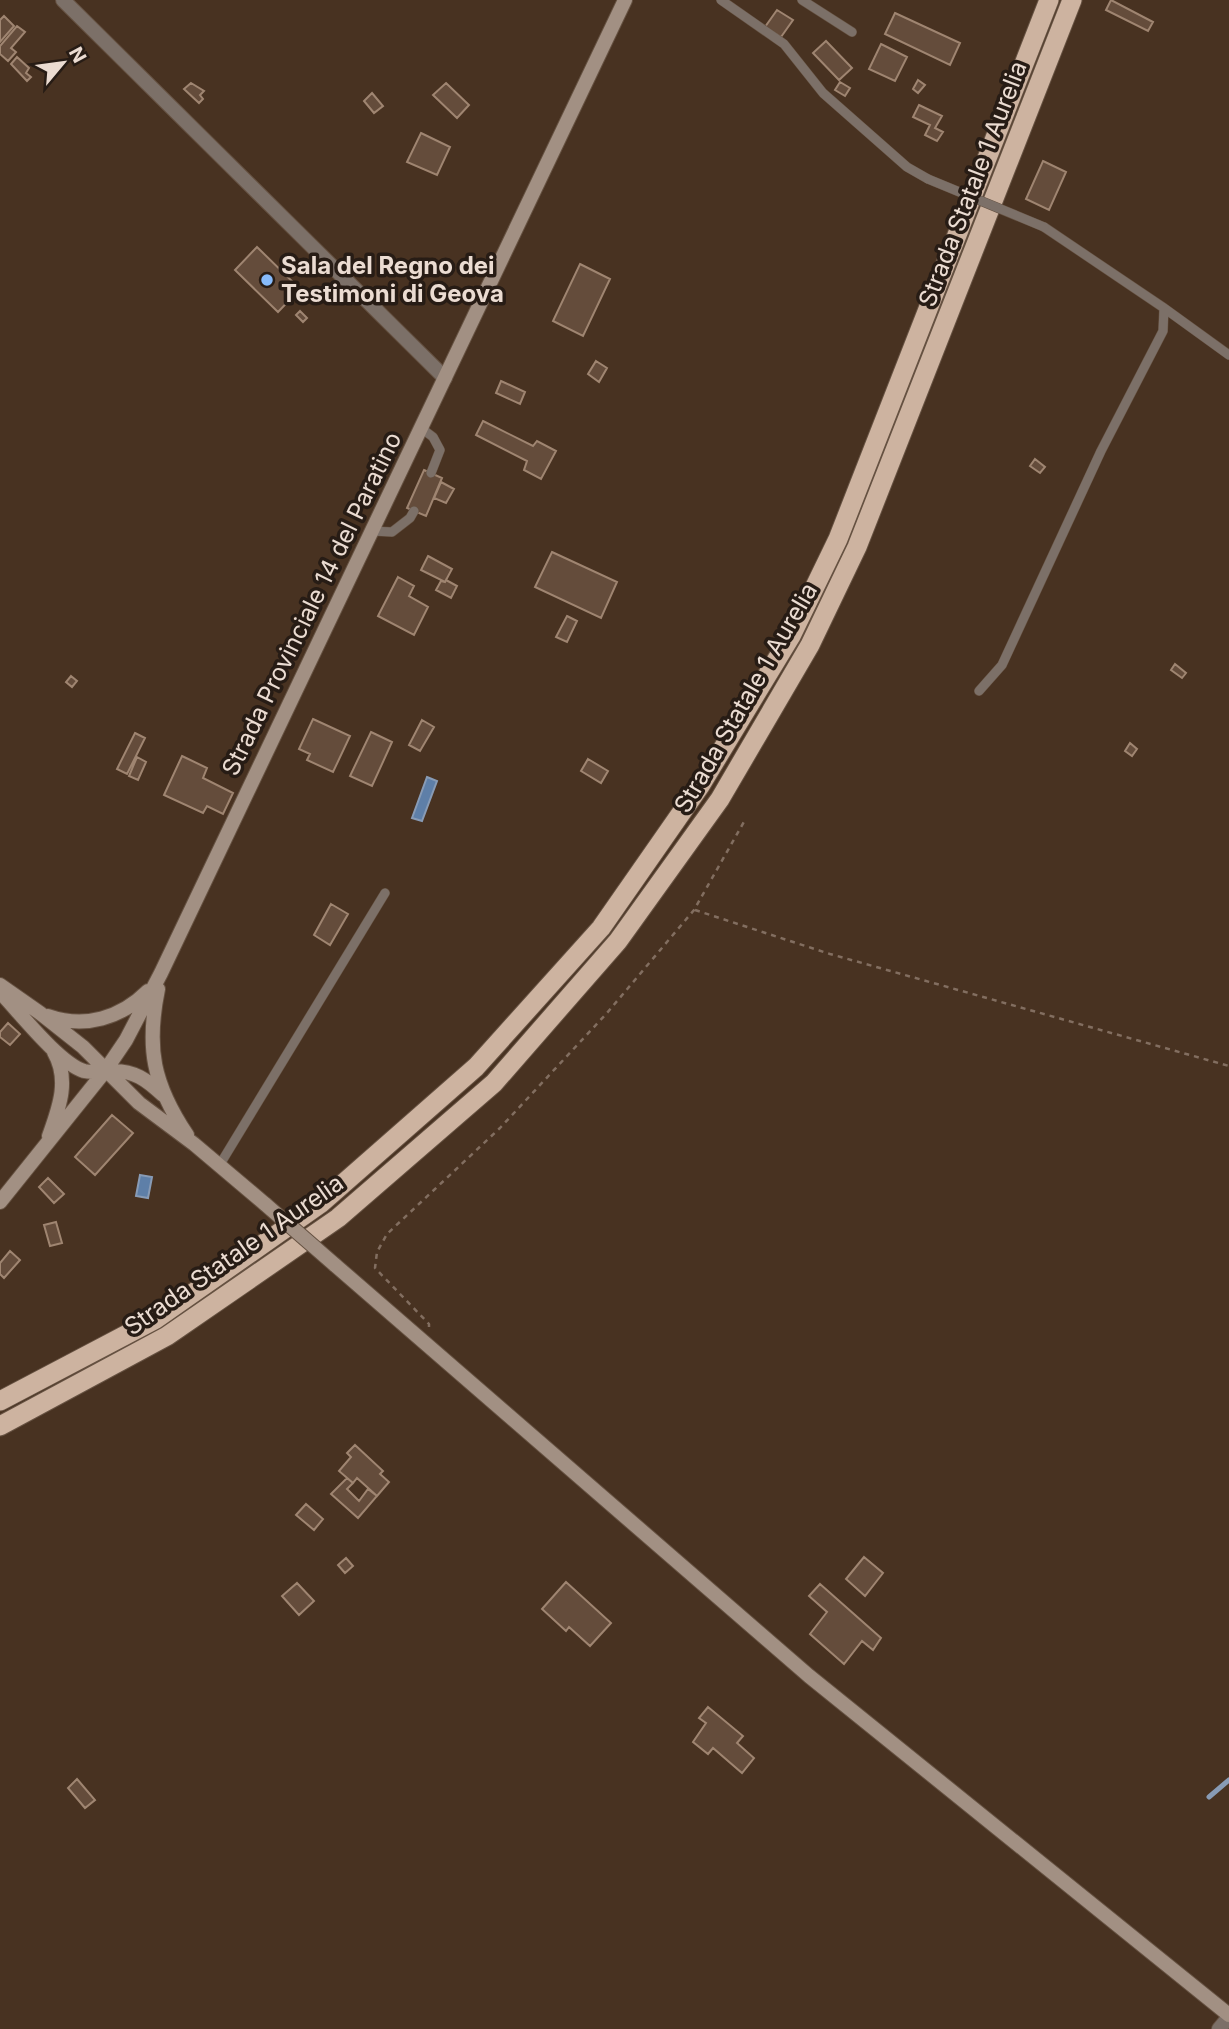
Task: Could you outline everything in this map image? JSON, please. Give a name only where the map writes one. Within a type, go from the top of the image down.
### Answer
[{"type":"highway","name":"Strada Statale 1 Aurelia","points":[[0,1402],[156,1319],[320,1204],[476,1068],[601,928],[700,786],[791,636],[838,539],[1049,0]]},
{"type":"highway","name":"Strada Statale 1 Aurelia","points":[[0,1426],[167,1336],[338,1218],[494,1083],[618,941],[720,799],[810,645],[857,547],[1072,0]]},
{"type":"main road","name":"Strada Provinciale 14 del Paratino","points":[[0,1202],[105,1071],[126,1040],[161,973],[625,0]]},
{"type":"main road","points":[[40,1013],[60,1020],[78,1022],[104,1018],[138,1000],[161,973]]},
{"type":"main road","points":[[161,973],[151,1033],[153,1060],[163,1095]]},
{"type":"main road","points":[[0,985],[83,1047],[139,1103],[194,1144],[809,1676],[1229,2016]]},
{"type":"main road","points":[[0,992],[50,1045],[83,1070],[129,1071],[152,1084],[163,1095],[194,1144]]},
{"type":"main road","points":[[46,1147],[59,1109],[63,1083],[58,1060],[50,1045]]},
{"type":"street","points":[[63,0],[445,379]]},
{"type":"street","points":[[1219,2029],[1229,2016]]},
{"type":"lane","points":[[721,0],[784,44],[823,93],[907,167],[928,179],[1044,227],[1229,355]]},
{"type":"lane","points":[[802,0],[852,32]]},
{"type":"lane","points":[[979,691],[988,684],[1002,665],[1101,451],[1163,331],[1164,308]]},
{"type":"lane","points":[[421,428],[433,437],[440,450],[431,473]]},
{"type":"lane","points":[[372,531],[392,532],[410,519],[414,511]]},
{"type":"lane","points":[[219,1166],[385,893]]},
{"type":"path","points":[[426,1344],[429,1324],[376,1268],[377,1252],[387,1234],[500,1128],[607,1013],[694,910],[746,820]]},
{"type":"path","points":[[694,910],[830,954],[1229,1066]]},
{"type":"water","points":[[427,777],[437,781],[422,821],[412,818]]},
{"type":"water","points":[[140,1175],[152,1177],[148,1198],[136,1196]]},
{"type":"building","points":[[1111,0],[1153,22],[1148,31],[1106,10]]},
{"type":"building","points":[[777,10],[793,20],[781,37],[765,27]]},
{"type":"building","points":[[895,13],[960,43],[950,65],[885,34]]},
{"type":"building","points":[[4,16],[14,26],[0,42],[0,20]]},
{"type":"building","points":[[17,26],[25,32],[11,48],[16,52],[8,61],[0,54],[0,46]]},
{"type":"building","points":[[826,41],[852,68],[839,80],[813,53]]},
{"type":"building","points":[[881,44],[907,57],[895,81],[869,69]]},
{"type":"building","points":[[17,57],[29,68],[26,73],[31,77],[27,81],[11,64]]},
{"type":"building","points":[[918,80],[925,85],[918,93],[913,89]]},
{"type":"building","points":[[840,82],[850,88],[845,96],[835,90]]},
{"type":"building","points":[[191,83],[204,91],[200,95],[203,99],[199,103],[184,89]]},
{"type":"building","points":[[446,83],[469,105],[457,118],[433,95]]},
{"type":"building","points":[[372,93],[383,106],[374,113],[364,101]]},
{"type":"building","points":[[919,105],[942,116],[935,128],[943,132],[937,141],[925,135],[930,125],[913,117]]},
{"type":"building","points":[[421,133],[450,147],[437,175],[407,162]]},
{"type":"building","points":[[1043,161],[1066,172],[1049,210],[1026,199]]},
{"type":"building","name":"Sala del Regno dei Testimoni di Geova","points":[[257,247],[300,289],[278,312],[235,270]]},
{"type":"building","points":[[580,264],[610,279],[583,336],[553,321]]},
{"type":"building","points":[[300,311],[307,318],[303,322],[296,315]]},
{"type":"building","points":[[596,361],[607,368],[599,382],[588,374]]},
{"type":"building","points":[[501,381],[525,392],[520,404],[496,393]]},
{"type":"building","points":[[483,421],[533,446],[537,441],[556,451],[541,479],[524,470],[527,461],[476,435]]},
{"type":"building","points":[[1035,459],[1045,467],[1040,473],[1030,466]]},
{"type":"building","points":[[424,470],[442,478],[426,516],[407,508]]},
{"type":"building","points":[[441,482],[454,489],[446,503],[434,498]]},
{"type":"building","points":[[552,552],[617,582],[601,618],[535,587]]},
{"type":"building","points":[[428,556],[452,569],[445,582],[421,570]]},
{"type":"building","points":[[398,577],[414,586],[409,596],[428,607],[414,635],[378,616]]},
{"type":"building","points":[[446,580],[457,586],[451,598],[436,590],[441,581]]},
{"type":"building","points":[[567,616],[577,621],[567,642],[556,637]]},
{"type":"building","points":[[1175,664],[1186,673],[1182,678],[1171,670]]},
{"type":"building","points":[[71,676],[77,681],[72,687],[66,682]]},
{"type":"building","points":[[313,719],[350,736],[333,772],[307,760],[310,754],[299,749]]},
{"type":"building","points":[[422,720],[434,727],[420,751],[409,745]]},
{"type":"building","points":[[371,732],[392,742],[372,786],[350,776]]},
{"type":"building","points":[[135,733],[145,738],[127,774],[117,769]]},
{"type":"building","points":[[1130,743],[1137,749],[1132,756],[1125,751]]},
{"type":"building","points":[[182,756],[207,768],[203,778],[233,793],[223,814],[207,806],[203,813],[164,795]]},
{"type":"building","points":[[137,757],[146,762],[138,780],[129,776]]},
{"type":"building","points":[[588,759],[608,771],[601,783],[581,771]]},
{"type":"building","points":[[331,904],[348,914],[330,945],[314,935]]},
{"type":"building","points":[[8,1023],[20,1034],[10,1045],[0,1037],[0,1032]]},
{"type":"building","points":[[112,1115],[133,1133],[95,1175],[75,1157]]},
{"type":"building","points":[[48,1178],[64,1194],[54,1203],[39,1187]]},
{"type":"building","points":[[56,1222],[62,1243],[50,1246],[44,1225]]},
{"type":"building","points":[[10,1251],[20,1260],[4,1278],[0,1274],[0,1263]]},
{"type":"building","points":[[355,1445],[383,1471],[380,1474],[389,1482],[377,1496],[357,1478],[353,1483],[339,1471],[351,1457],[347,1453]]},
{"type":"building","points":[[347,1478],[353,1483],[347,1489],[359,1501],[368,1489],[377,1496],[358,1518],[331,1494]]},
{"type":"building","points":[[306,1504],[323,1519],[314,1530],[296,1515]]},
{"type":"building","points":[[864,1557],[883,1573],[865,1596],[846,1579]]},
{"type":"building","points":[[346,1558],[353,1566],[345,1573],[338,1565]]},
{"type":"building","points":[[566,1582],[611,1623],[590,1646],[569,1627],[566,1631],[542,1609]]},
{"type":"building","points":[[297,1583],[314,1601],[299,1615],[282,1596]]},
{"type":"building","points":[[820,1584],[881,1638],[873,1650],[862,1641],[844,1664],[810,1634],[827,1612],[809,1596]]},
{"type":"building","points":[[708,1707],[743,1736],[737,1743],[754,1758],[742,1773],[713,1748],[708,1754],[693,1742],[706,1723],[699,1718]]},
{"type":"building","points":[[77,1779],[95,1800],[85,1808],[68,1788]]},
{"type":"waterway","points":[[1209,1797],[1229,1780]]},
{"type":"place","name":"Sala del Regno dei Testimoni di Geova","points":[[267,280]]}]
